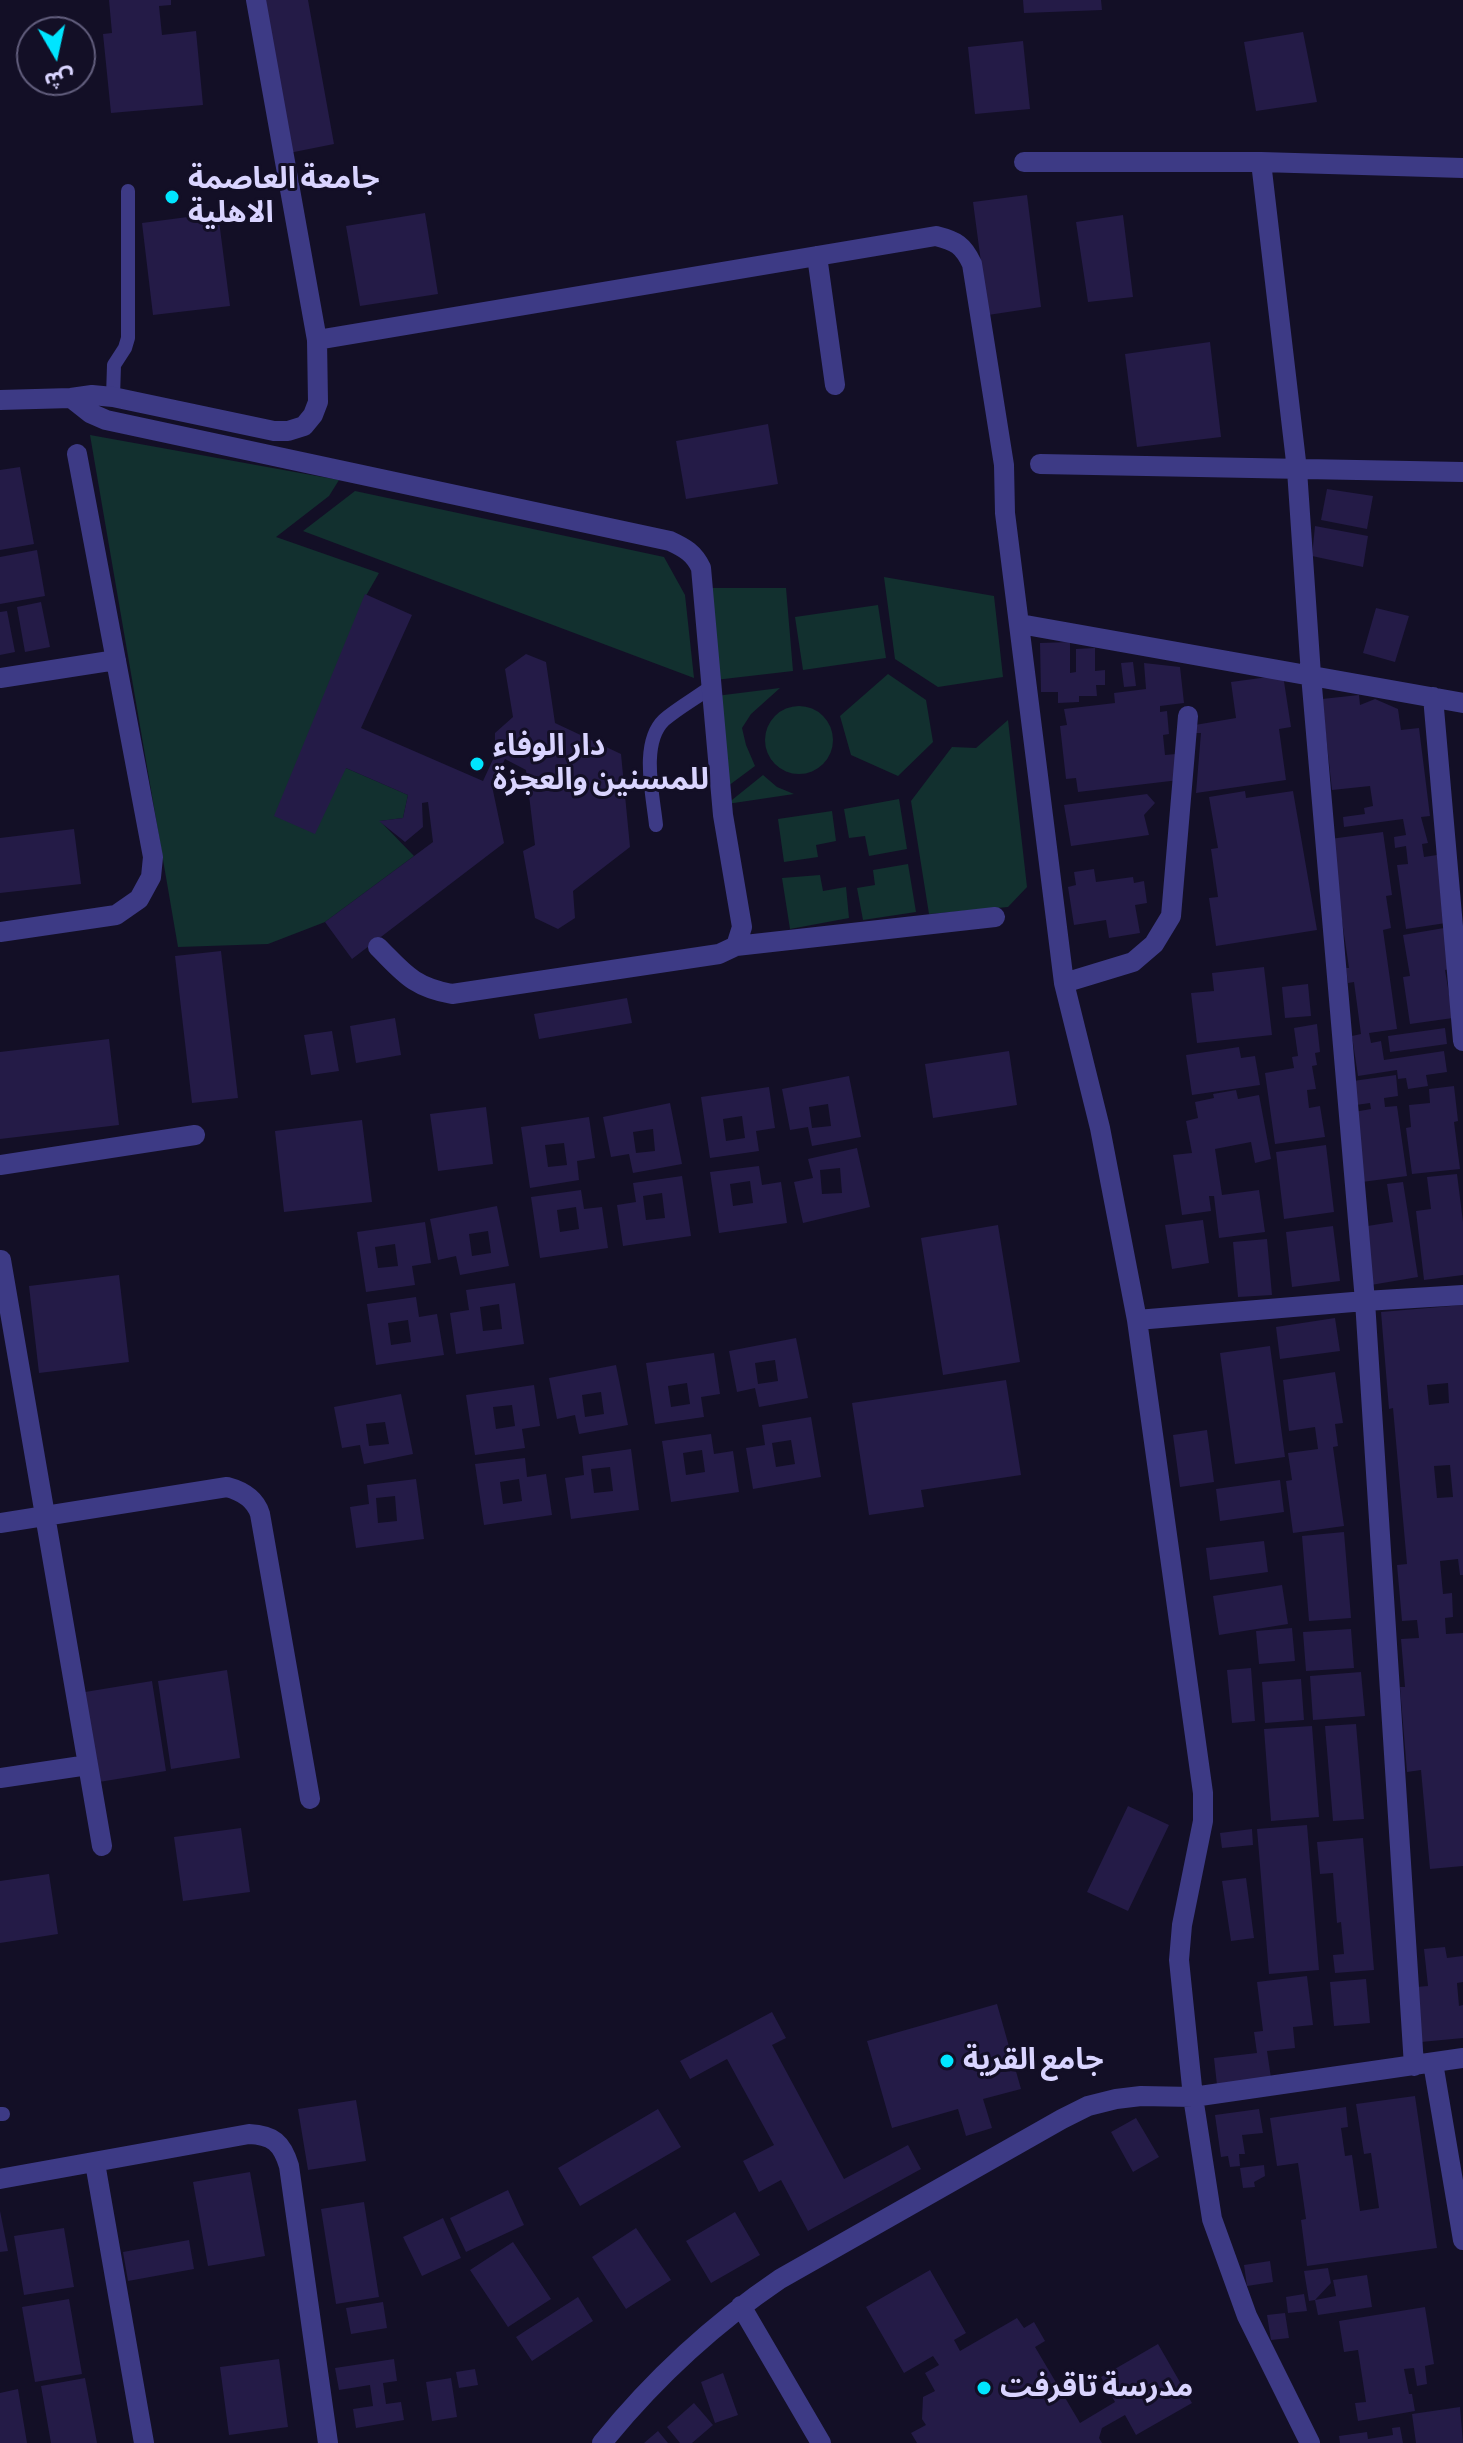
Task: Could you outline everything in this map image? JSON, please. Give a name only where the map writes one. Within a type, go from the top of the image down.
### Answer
[{"type":"street","points":[[0,400],[92,395],[113,397],[274,431],[304,426],[313,415],[318,402],[317,340],[256,0]]},
{"type":"street","points":[[1024,162],[1261,162],[1463,168]]},
{"type":"street","points":[[1261,162],[1297,470],[1423,2064],[1463,2240]]},
{"type":"street","points":[[317,340],[936,236],[953,241],[966,251],[972,264],[1004,465],[1005,513],[1064,983],[1100,1128],[1137,1320],[1204,1809],[1182,1925],[1179,1960],[1193,2097],[1212,2219],[1238,2295],[1310,2443]]},
{"type":"street","points":[[817,256],[835,385]]},
{"type":"street","points":[[71,398],[90,413],[106,420],[670,541],[689,550],[701,568],[723,815],[742,927],[736,946]]},
{"type":"street","points":[[0,932],[116,915],[139,899],[151,877],[153,857],[77,454]]},
{"type":"street","points":[[1040,464],[1463,472]]},
{"type":"street","points":[[1020,624],[1463,703]]},
{"type":"street","points":[[0,678],[116,660]]},
{"type":"street","points":[[1433,697],[1463,1041]]},
{"type":"street","points":[[1064,983],[1133,962],[1154,944],[1171,916],[1188,716]]},
{"type":"street","points":[[378,947],[411,981],[434,991],[452,994],[719,954],[736,946],[995,917]]},
{"type":"street","points":[[0,1165],[195,1135]]},
{"type":"street","points":[[1,1260],[102,1846]]},
{"type":"street","points":[[1137,1320],[1463,1295]]},
{"type":"street","points":[[0,1523],[227,1487],[237,1489],[253,1500],[260,1514],[310,1799]]},
{"type":"street","points":[[0,1778],[88,1765]]},
{"type":"street","points":[[602,2443],[693,2345],[741,2306],[780,2279],[1088,2106],[1141,2096],[1193,2097],[1463,2058]]},
{"type":"street","points":[[0,2179],[249,2134],[263,2135],[276,2141],[285,2152],[289,2166],[328,2443]]},
{"type":"street","points":[[95,2163],[144,2443]]},
{"type":"street","points":[[741,2306],[821,2443]]},
{"type":"lane","points":[[113,397],[114,365],[128,338],[128,191]]},
{"type":"lane","points":[[656,825],[649,747],[654,732],[664,720],[711,687]]},
{"type":"green space","points":[[90,435],[339,480],[329,496],[276,537],[379,573],[363,601],[346,768],[408,795],[403,818],[380,821],[414,856],[325,922],[268,944],[178,947]]},
{"type":"green space","points":[[355,491],[664,557],[685,595],[694,678],[303,531]]},
{"type":"green space","points":[[884,577],[994,596],[1003,677],[938,687],[895,659]]},
{"type":"green space","points":[[703,588],[786,588],[793,671],[715,680]]},
{"type":"green space","points":[[878,605],[886,658],[803,670],[795,617]]},
{"type":"green space","points":[[888,674],[926,700],[933,742],[898,776],[851,755],[840,716]]},
{"type":"green space","points":[[780,688],[751,714],[742,728],[755,766],[724,789],[716,696]]},
{"type":"green space","points":[[799,706],[823,716],[833,740],[823,764],[799,774],[775,764],[765,740],[775,716]]},
{"type":"green space","points":[[1008,720],[1027,887],[1008,907],[929,914],[911,801],[952,747],[976,748]]},
{"type":"green space","points":[[763,775],[777,787],[794,794],[727,804]]},
{"type":"green space","points":[[899,799],[907,849],[869,856],[865,836],[849,838],[844,809]]},
{"type":"green space","points":[[832,811],[836,841],[816,845],[818,857],[784,862],[778,819]]},
{"type":"green space","points":[[908,864],[916,912],[863,920],[857,888],[875,885],[873,870]]},
{"type":"green space","points":[[820,875],[823,891],[846,887],[849,918],[790,929],[782,878]]},
{"type":"building","points":[[109,0],[171,0],[171,5],[159,6],[162,35],[196,31],[203,105],[111,113],[103,34],[112,33]]},
{"type":"building","points":[[261,0],[308,0],[334,144],[289,153]]},
{"type":"building","points":[[1023,0],[1101,0],[1102,10],[1024,13]]},
{"type":"building","points":[[1303,32],[1317,102],[1256,111],[1244,42]]},
{"type":"building","points":[[1023,41],[1030,109],[975,114],[968,47]]},
{"type":"building","points":[[1027,195],[1041,307],[988,315],[973,202]]},
{"type":"building","points":[[218,213],[230,306],[153,315],[142,223]]},
{"type":"building","points":[[425,213],[438,294],[360,306],[346,226]]},
{"type":"building","points":[[1123,215],[1133,297],[1088,302],[1076,222]]},
{"type":"building","points":[[1210,342],[1221,437],[1137,447],[1125,354]]},
{"type":"building","points":[[768,424],[778,484],[686,499],[676,441]]},
{"type":"building","points":[[20,467],[34,544],[0,550],[0,470]]},
{"type":"building","points":[[1327,489],[1373,496],[1367,529],[1321,520]]},
{"type":"building","points":[[1315,526],[1368,536],[1363,567],[1312,556]]},
{"type":"building","points":[[37,550],[45,596],[0,604],[0,557]]},
{"type":"building","points":[[365,594],[412,615],[361,728],[483,781],[495,755],[495,733],[513,717],[505,669],[526,654],[546,662],[555,723],[621,754],[630,847],[573,891],[575,918],[558,929],[535,918],[523,851],[535,845],[526,770],[505,759],[492,786],[504,843],[352,959],[325,922],[433,842],[428,802],[422,803],[423,827],[405,842],[379,821],[403,818],[408,795],[346,768],[315,834],[274,816]]},
{"type":"building","points":[[41,602],[50,647],[25,652],[17,607]]},
{"type":"building","points":[[1376,608],[1409,616],[1395,662],[1363,653]]},
{"type":"building","points":[[7,611],[15,652],[0,655],[0,612]]},
{"type":"building","points":[[1070,642],[1070,673],[1076,672],[1076,649],[1095,648],[1095,671],[1105,670],[1105,685],[1096,685],[1097,696],[1079,696],[1079,702],[1058,703],[1058,692],[1041,692],[1040,643]]},
{"type":"building","points":[[1133,662],[1136,686],[1124,687],[1121,663]]},
{"type":"building","points":[[1144,663],[1180,667],[1184,703],[1160,706],[1160,712],[1167,711],[1169,734],[1163,735],[1165,755],[1176,754],[1179,780],[1078,792],[1076,778],[1066,779],[1060,726],[1067,725],[1064,709],[1115,703],[1114,693],[1146,689]]},
{"type":"building","points":[[1283,675],[1291,727],[1279,729],[1286,780],[1196,793],[1201,733],[1195,733],[1195,725],[1236,718],[1231,682]]},
{"type":"building","points":[[1359,695],[1360,705],[1375,699],[1398,709],[1401,730],[1419,728],[1430,816],[1421,817],[1428,843],[1422,844],[1424,857],[1437,855],[1446,923],[1406,929],[1397,865],[1408,864],[1406,846],[1395,848],[1394,837],[1406,835],[1403,819],[1344,827],[1343,817],[1365,814],[1364,808],[1373,806],[1370,786],[1332,790],[1322,699]]},
{"type":"building","points":[[1245,791],[1246,798],[1293,791],[1317,930],[1216,946],[1209,898],[1218,897],[1211,849],[1218,848],[1209,797]]},
{"type":"building","points":[[1147,794],[1155,803],[1144,815],[1149,835],[1071,846],[1064,805]]},
{"type":"building","points":[[74,829],[81,884],[0,893],[0,838]]},
{"type":"building","points":[[1383,832],[1392,895],[1386,896],[1391,928],[1383,930],[1397,1029],[1369,1033],[1371,1043],[1381,1041],[1384,1060],[1444,1051],[1447,1072],[1426,1075],[1428,1086],[1408,1089],[1406,1078],[1398,1079],[1397,1070],[1358,1076],[1352,1036],[1361,1034],[1354,982],[1348,983],[1346,968],[1349,968],[1330,839]]},
{"type":"building","points":[[1094,869],[1096,882],[1133,877],[1134,883],[1144,881],[1147,903],[1135,905],[1140,933],[1109,938],[1106,920],[1074,925],[1068,887],[1076,885],[1074,872]]},
{"type":"building","points":[[1444,928],[1450,969],[1445,970],[1453,1018],[1410,1024],[1403,977],[1410,976],[1403,935]]},
{"type":"building","points":[[221,951],[238,1098],[192,1103],[175,956]]},
{"type":"building","points":[[1264,967],[1272,1035],[1197,1043],[1191,993],[1214,991],[1212,973]]},
{"type":"building","points":[[1308,984],[1311,1016],[1285,1018],[1282,987]]},
{"type":"building","points":[[627,998],[632,1023],[539,1039],[534,1014]]},
{"type":"building","points":[[395,1018],[401,1055],[356,1063],[350,1026]]},
{"type":"building","points":[[1317,1024],[1320,1052],[1315,1053],[1317,1065],[1312,1066],[1316,1089],[1307,1090],[1309,1108],[1320,1106],[1325,1137],[1275,1144],[1265,1073],[1294,1068],[1292,1057],[1298,1056],[1294,1028]]},
{"type":"building","points":[[1445,1028],[1447,1044],[1390,1052],[1388,1036]]},
{"type":"building","points":[[332,1031],[339,1071],[311,1075],[304,1035]]},
{"type":"building","points":[[109,1039],[119,1125],[0,1139],[0,1052]]},
{"type":"building","points":[[1239,1047],[1241,1058],[1255,1056],[1260,1085],[1192,1095],[1186,1055]]},
{"type":"building","points":[[1009,1051],[1017,1105],[933,1118],[925,1064]]},
{"type":"building","points":[[1396,1075],[1398,1096],[1384,1098],[1385,1107],[1397,1106],[1407,1176],[1362,1182],[1354,1112],[1371,1109],[1370,1103],[1356,1105],[1353,1081]]},
{"type":"building","points":[[849,1076],[861,1137],[812,1146],[808,1127],[790,1130],[782,1089]],"holes":[[[828,1104],[831,1126],[812,1128],[809,1107]]]},
{"type":"building","points":[[1454,1086],[1458,1121],[1454,1122],[1460,1169],[1412,1174],[1406,1128],[1411,1127],[1409,1105],[1430,1103],[1429,1089]]},
{"type":"building","points":[[769,1087],[775,1128],[756,1131],[759,1151],[710,1158],[701,1097]],"holes":[[[742,1116],[745,1138],[726,1141],[723,1119]]]},
{"type":"building","points":[[1236,1090],[1238,1099],[1259,1095],[1271,1159],[1255,1163],[1251,1142],[1215,1149],[1222,1195],[1259,1190],[1265,1232],[1219,1238],[1214,1196],[1209,1196],[1211,1211],[1182,1215],[1173,1155],[1192,1153],[1186,1121],[1198,1118],[1195,1102],[1214,1098],[1213,1094]]},
{"type":"building","points":[[670,1103],[682,1164],[633,1173],[629,1154],[611,1157],[603,1117]],"holes":[[[653,1129],[655,1151],[636,1153],[633,1132]]]},
{"type":"building","points":[[486,1107],[493,1164],[438,1171],[430,1114]]},
{"type":"building","points":[[589,1117],[595,1158],[577,1161],[579,1180],[530,1188],[521,1127]],"holes":[[[564,1143],[567,1165],[548,1167],[545,1145]]]},
{"type":"building","points":[[362,1120],[372,1202],[284,1212],[275,1131]]},
{"type":"building","points":[[1326,1145],[1334,1212],[1284,1219],[1276,1152]]},
{"type":"building","points":[[857,1148],[870,1207],[803,1223],[794,1182],[813,1178],[808,1159]],"holes":[[[840,1168],[842,1193],[822,1194],[820,1170]]]},
{"type":"building","points":[[759,1166],[762,1185],[781,1182],[787,1223],[719,1233],[710,1172]],"holes":[[[750,1181],[753,1203],[733,1206],[730,1184]]]},
{"type":"building","points":[[1457,1174],[1463,1222],[1463,1275],[1424,1280],[1416,1211],[1431,1209],[1427,1177]]},
{"type":"building","points":[[682,1176],[691,1236],[623,1246],[617,1205],[636,1202],[633,1183]],"holes":[[[662,1193],[665,1218],[646,1220],[643,1196]]]},
{"type":"building","points":[[1403,1182],[1418,1277],[1371,1285],[1361,1227],[1393,1222],[1387,1184]]},
{"type":"building","points":[[581,1190],[584,1209],[602,1207],[608,1248],[540,1258],[531,1197]],"holes":[[[576,1207],[579,1229],[560,1232],[557,1210]]]},
{"type":"building","points":[[497,1206],[509,1266],[460,1275],[456,1256],[438,1260],[430,1219]],"holes":[[[488,1231],[491,1253],[472,1256],[469,1234]]]},
{"type":"building","points":[[1203,1220],[1209,1263],[1172,1269],[1165,1225]]},
{"type":"building","points":[[425,1222],[431,1263],[412,1266],[415,1285],[366,1292],[357,1232]],"holes":[[[395,1244],[398,1266],[378,1268],[375,1247]]]},
{"type":"building","points":[[998,1225],[1020,1362],[943,1375],[921,1238]]},
{"type":"building","points":[[1333,1226],[1340,1281],[1292,1287],[1286,1232]]},
{"type":"building","points":[[1267,1239],[1272,1295],[1238,1297],[1233,1242]]},
{"type":"building","points":[[119,1275],[129,1362],[39,1373],[29,1286]]},
{"type":"building","points":[[515,1283],[524,1344],[456,1354],[450,1313],[469,1310],[466,1290]],"holes":[[[499,1304],[502,1329],[483,1331],[480,1307]]]},
{"type":"building","points":[[416,1297],[419,1317],[437,1314],[444,1355],[376,1365],[367,1304]],"holes":[[[408,1320],[411,1342],[391,1345],[388,1323]]]},
{"type":"building","points":[[1463,1305],[1463,1575],[1460,1575],[1458,1559],[1440,1561],[1443,1594],[1452,1593],[1453,1617],[1445,1618],[1446,1634],[1463,1633],[1463,1866],[1430,1869],[1421,1770],[1407,1772],[1400,1687],[1405,1687],[1401,1639],[1419,1638],[1417,1620],[1402,1621],[1397,1565],[1407,1564],[1381,1312]],"holes":[[[1448,1383],[1449,1403],[1429,1405],[1427,1385]],[[1450,1465],[1453,1497],[1437,1498],[1434,1466]]]},
{"type":"building","points":[[1335,1318],[1340,1351],[1280,1359],[1276,1327]]},
{"type":"building","points":[[796,1338],[808,1398],[759,1407],[755,1388],[737,1392],[729,1351]],"holes":[[[775,1360],[778,1381],[758,1384],[755,1363]]]},
{"type":"building","points":[[1270,1346],[1285,1457],[1235,1464],[1220,1353]]},
{"type":"building","points":[[714,1353],[720,1394],[701,1397],[704,1417],[655,1424],[646,1363]],"holes":[[[687,1383],[690,1404],[671,1407],[668,1386]]]},
{"type":"building","points":[[616,1365],[628,1425],[579,1434],[575,1415],[557,1419],[549,1378]],"holes":[[[601,1392],[604,1414],[585,1417],[582,1395]]]},
{"type":"building","points":[[1335,1372],[1343,1423],[1335,1424],[1338,1446],[1333,1447],[1344,1526],[1293,1533],[1286,1481],[1292,1480],[1288,1453],[1318,1449],[1315,1427],[1289,1431],[1283,1380]]},
{"type":"building","points":[[1006,1380],[1021,1475],[921,1490],[924,1507],[869,1515],[852,1403]]},
{"type":"building","points":[[534,1385],[540,1426],[522,1429],[525,1448],[475,1455],[466,1395]],"holes":[[[512,1405],[515,1426],[496,1429],[493,1407]]]},
{"type":"building","points":[[401,1394],[413,1454],[364,1464],[360,1445],[342,1448],[334,1407]],"holes":[[[385,1422],[389,1444],[369,1446],[366,1424]]]},
{"type":"building","points":[[811,1417],[821,1477],[753,1489],[746,1448],[765,1445],[762,1425]],"holes":[[[791,1440],[795,1464],[776,1467],[772,1443]]]},
{"type":"building","points":[[1207,1430],[1214,1482],[1180,1487],[1173,1435]]},
{"type":"building","points":[[711,1434],[714,1454],[733,1451],[739,1492],[671,1502],[662,1441]],"holes":[[[702,1450],[705,1472],[686,1475],[683,1453]]]},
{"type":"building","points":[[631,1449],[639,1510],[571,1519],[565,1478],[584,1475],[582,1456]],"holes":[[[610,1467],[613,1491],[594,1493],[591,1469]]]},
{"type":"building","points":[[525,1458],[527,1477],[546,1474],[552,1515],[484,1525],[475,1464]],"holes":[[[519,1479],[522,1501],[503,1504],[500,1482]]]},
{"type":"building","points":[[416,1479],[424,1539],[356,1548],[350,1507],[369,1504],[367,1485]],"holes":[[[395,1496],[397,1521],[378,1523],[376,1498]]]},
{"type":"building","points":[[1280,1480],[1284,1512],[1220,1521],[1216,1489]]},
{"type":"building","points":[[1344,1532],[1351,1618],[1309,1621],[1302,1536]]},
{"type":"building","points":[[1264,1541],[1268,1572],[1210,1580],[1206,1548]]},
{"type":"building","points":[[1282,1585],[1288,1624],[1219,1635],[1213,1596]]},
{"type":"building","points":[[1292,1628],[1295,1661],[1259,1664],[1256,1631]]},
{"type":"building","points":[[1351,1629],[1354,1668],[1306,1671],[1303,1632]]},
{"type":"building","points":[[1251,1668],[1255,1721],[1232,1723],[1227,1670]]},
{"type":"building","points":[[227,1670],[240,1758],[171,1769],[158,1681]]},
{"type":"building","points":[[1361,1672],[1365,1716],[1313,1720],[1310,1676]]},
{"type":"building","points":[[1301,1679],[1304,1720],[1265,1723],[1262,1682]]},
{"type":"building","points":[[152,1681],[166,1771],[99,1782],[85,1692]]},
{"type":"building","points":[[1356,1724],[1364,1819],[1333,1821],[1325,1726]]},
{"type":"building","points":[[1312,1726],[1319,1817],[1271,1821],[1264,1729]]},
{"type":"building","points":[[1128,1806],[1169,1825],[1128,1911],[1087,1892]]},
{"type":"building","points":[[1307,1825],[1319,1970],[1269,1974],[1257,1829]]},
{"type":"building","points":[[241,1828],[250,1892],[183,1901],[174,1837]]},
{"type":"building","points":[[1252,1829],[1253,1845],[1222,1848],[1220,1833]]},
{"type":"building","points":[[1363,1838],[1374,1970],[1335,1973],[1333,1955],[1344,1954],[1341,1922],[1337,1923],[1333,1873],[1320,1874],[1317,1842]]},
{"type":"building","points":[[49,1874],[58,1934],[0,1943],[0,1881]]},
{"type":"building","points":[[1246,1878],[1254,1938],[1231,1941],[1222,1881]]},
{"type":"building","points":[[1445,1947],[1447,1958],[1463,1956],[1463,1982],[1457,1983],[1459,2006],[1463,2005],[1463,2038],[1421,2042],[1416,1987],[1428,1986],[1424,1949]]},
{"type":"building","points":[[1307,1976],[1313,2025],[1293,2027],[1295,2048],[1267,2051],[1271,2078],[1217,2085],[1214,2058],[1257,2053],[1254,2032],[1263,2031],[1257,1982]]},
{"type":"building","points":[[1366,1979],[1370,2023],[1334,2026],[1330,1982]]},
{"type":"building","points":[[997,2004],[1021,2089],[983,2099],[992,2128],[966,2136],[958,2109],[892,2128],[867,2041]]},
{"type":"building","points":[[772,2012],[786,2038],[772,2045],[844,2179],[908,2145],[921,2169],[808,2231],[781,2180],[759,2192],[743,2161],[774,2145],[727,2059],[690,2079],[680,2061]]},
{"type":"building","points":[[1415,2096],[1437,2248],[1307,2266],[1301,2220],[1306,2219],[1298,2163],[1277,2166],[1270,2118],[1346,2107],[1348,2127],[1341,2128],[1345,2156],[1352,2155],[1360,2211],[1379,2208],[1371,2153],[1364,2154],[1356,2104]]},
{"type":"building","points":[[356,2100],[366,2161],[308,2170],[298,2109]]},
{"type":"building","points":[[658,2109],[681,2147],[580,2206],[558,2168]]},
{"type":"building","points":[[1259,2109],[1263,2133],[1242,2135],[1245,2154],[1239,2154],[1240,2166],[1230,2167],[1228,2156],[1221,2157],[1215,2115]]},
{"type":"building","points":[[1136,2118],[1159,2157],[1133,2172],[1111,2132]]},
{"type":"building","points":[[1264,2165],[1265,2176],[1254,2182],[1255,2187],[1243,2188],[1240,2168]]},
{"type":"building","points":[[250,2172],[265,2256],[208,2266],[193,2182]]},
{"type":"building","points":[[508,2190],[524,2225],[466,2252],[450,2218]]},
{"type":"building","points":[[364,2202],[379,2297],[336,2304],[321,2209]]},
{"type":"building","points":[[0,2211],[8,2251],[0,2252]]},
{"type":"building","points":[[735,2212],[760,2255],[711,2283],[686,2241]]},
{"type":"building","points":[[443,2218],[461,2258],[422,2276],[403,2237]]},
{"type":"building","points":[[64,2228],[74,2287],[24,2295],[14,2236]]},
{"type":"building","points":[[636,2228],[671,2280],[626,2309],[592,2257]]},
{"type":"building","points":[[189,2240],[194,2269],[128,2281],[123,2252]]},
{"type":"building","points":[[513,2242],[551,2299],[508,2327],[470,2270]]},
{"type":"building","points":[[1270,2261],[1273,2282],[1247,2286],[1244,2265]]},
{"type":"building","points":[[1328,2268],[1331,2283],[1315,2300],[1309,2301],[1304,2271]]},
{"type":"building","points":[[930,2270],[966,2333],[954,2340],[960,2351],[1017,2318],[1024,2328],[1034,2322],[1045,2341],[1035,2347],[1080,2423],[1115,2402],[1101,2377],[1158,2344],[1192,2403],[1136,2435],[1125,2415],[1102,2428],[1099,2438],[1102,2443],[917,2443],[911,2433],[926,2425],[922,2419],[923,2397],[935,2391],[925,2373],[939,2365],[933,2356],[904,2373],[866,2307]]},
{"type":"building","points":[[1367,2275],[1372,2307],[1318,2315],[1315,2300],[1336,2296],[1333,2280]]},
{"type":"building","points":[[1304,2294],[1307,2311],[1288,2313],[1286,2297]]},
{"type":"building","points":[[578,2297],[593,2321],[532,2361],[516,2337]]},
{"type":"building","points":[[69,2299],[82,2374],[35,2382],[22,2307]]},
{"type":"building","points":[[383,2302],[387,2328],[351,2334],[346,2308]]},
{"type":"building","points":[[1425,2307],[1434,2364],[1425,2366],[1427,2384],[1417,2386],[1414,2368],[1404,2369],[1415,2411],[1358,2421],[1355,2403],[1366,2402],[1358,2350],[1344,2352],[1339,2321]]},
{"type":"building","points":[[1285,2313],[1289,2338],[1271,2340],[1267,2315]]},
{"type":"building","points":[[279,2359],[288,2427],[229,2435],[220,2367]]},
{"type":"building","points":[[394,2359],[397,2381],[383,2383],[386,2404],[401,2402],[404,2420],[356,2428],[353,2409],[373,2406],[370,2385],[339,2390],[335,2368]]},
{"type":"building","points":[[475,2369],[478,2385],[459,2388],[456,2372]]},
{"type":"building","points":[[723,2373],[738,2415],[715,2423],[701,2382]]},
{"type":"building","points":[[85,2378],[97,2443],[51,2443],[41,2386]]},
{"type":"building","points":[[451,2378],[457,2417],[432,2421],[426,2382]]},
{"type":"building","points":[[18,2389],[27,2443],[0,2443],[0,2393]]},
{"type":"building","points":[[694,2403],[713,2425],[692,2443],[680,2443],[667,2427]]},
{"type":"building","points":[[1460,2407],[1463,2443],[1416,2443],[1412,2414]]},
{"type":"building","points":[[1400,2427],[1403,2443],[1340,2443],[1339,2436],[1367,2432],[1368,2439],[1393,2435],[1392,2428]]},
{"type":"building","points":[[658,2431],[668,2443],[644,2443]]},
{"type":"place","name":"جامعة العاصمة الاهلية","points":[[172,197]]},
{"type":"place","name":"دار الوفاء للمسنين والعجزة","points":[[477,764]]},
{"type":"place","name":"جامع القرية","points":[[947,2061]]},
{"type":"place","name":"مدرسة تاقرفت","points":[[984,2388]]}]
